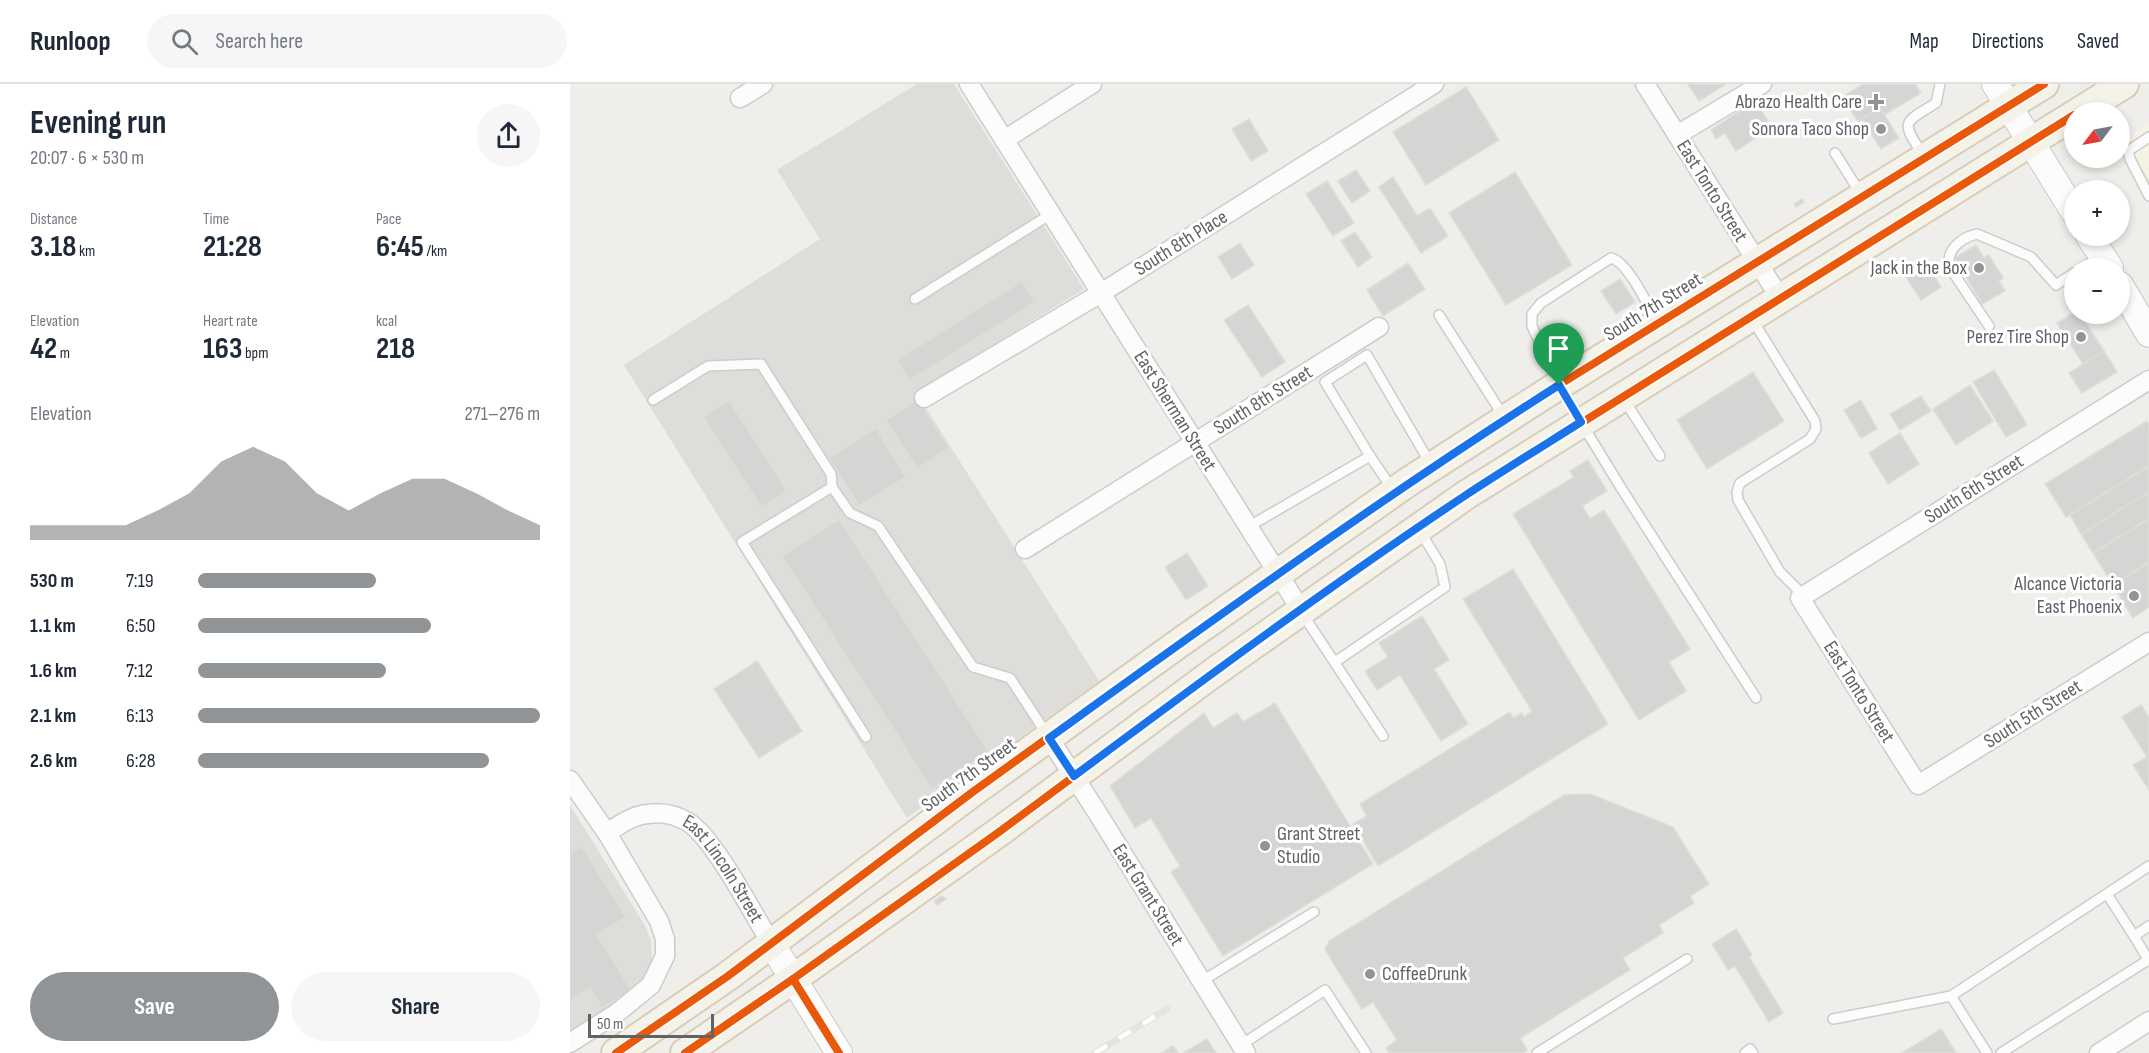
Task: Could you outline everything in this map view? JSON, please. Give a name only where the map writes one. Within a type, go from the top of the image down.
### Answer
[{"type":"main road","name":"South 7th Street","points":[[616,1053],[728,976],[1049,738],[1277,573],[1395,492],[1505,419],[1924,158],[2002,95],[2043,84]]},
{"type":"main road","points":[[2095,102],[2124,84]]},
{"type":"main road","points":[[2002,95],[2064,196]]},
{"type":"main road","points":[[685,1053],[793,979],[1301,610],[1466,495],[2064,121]]},
{"type":"main road","points":[[2130,302],[2149,333]]},
{"type":"main road","points":[[1559,385],[1581,422]]},
{"type":"main road","name":"East Lincoln Street","points":[[771,943],[839,1053]]},
{"type":"street","points":[[740,98],[763,84]]},
{"type":"street","name":"East Sherman Street","points":[[969,84],[1301,610]]},
{"type":"street","points":[[1004,140],[1092,84]]},
{"type":"street","name":"South 8th Place","points":[[924,398],[1101,293],[1434,84]]},
{"type":"street","name":"East Tonto Street","points":[[1646,84],[1780,298]]},
{"type":"street","points":[[1677,135],[1762,84]]},
{"type":"street","name":"South 8th Street","points":[[1025,549],[1379,327]]},
{"type":"street","name":"South 6th Street","points":[[1804,596],[2149,380]]},
{"type":"street","name":"East Tonto Street","points":[[1804,596],[1918,785]]},
{"type":"street","name":"South 5th Street","points":[[1918,785],[2149,642]]},
{"type":"street","name":"East Grant Street","points":[[1049,738],[1243,1049]]},
{"type":"street","points":[[570,780],[607,833],[659,921],[664,939],[664,956],[651,985],[617,1013],[570,1043]]},
{"type":"street","name":"East Lincoln Street","points":[[607,833],[646,813],[669,814],[689,822],[708,840],[771,943]]},
{"type":"street","points":[[2099,1053],[2149,1021]]},
{"type":"lane","points":[[1924,158],[1907,130],[1908,123],[1911,118],[1936,103],[1940,84]]},
{"type":"lane","points":[[2149,137],[2128,151],[2149,196]]},
{"type":"lane","points":[[1834,153],[1862,196]]},
{"type":"lane","points":[[915,299],[1051,214]]},
{"type":"lane","points":[[1989,326],[1950,268],[1948,260],[1953,248],[1969,236],[1977,234],[2031,257],[2056,285],[2064,280]]},
{"type":"lane","points":[[1559,385],[1532,326],[1532,314],[1541,303],[1611,258],[1618,260],[1630,276],[1659,323]]},
{"type":"lane","points":[[1439,315],[1505,419]]},
{"type":"lane","points":[[1750,317],[1815,421],[1816,429],[1810,439],[1740,483],[1737,492],[1738,500],[1780,572],[1804,596]]},
{"type":"lane","points":[[1395,492],[1325,382],[1367,355],[1432,467]]},
{"type":"lane","points":[[653,400],[708,366],[761,364],[831,474],[832,487],[850,513],[878,526],[973,667],[1010,678],[1049,738]]},
{"type":"lane","points":[[1622,396],[1660,456]]},
{"type":"lane","points":[[1581,422],[1755,698]]},
{"type":"lane","points":[[1248,527],[1370,456]]},
{"type":"lane","points":[[832,487],[742,542],[866,737]]},
{"type":"lane","points":[[1335,662],[1445,587],[1440,564],[1418,528]]},
{"type":"lane","name":"East Sherman Street","points":[[1301,610],[1383,736]]},
{"type":"lane","points":[[1833,1019],[1951,996],[2149,866]]},
{"type":"lane","points":[[2001,1053],[2149,960],[2108,894]]},
{"type":"lane","points":[[1202,981],[1314,912]]},
{"type":"lane","points":[[2134,936],[2149,926]]},
{"type":"lane","points":[[1537,1053],[1687,959]]},
{"type":"lane","points":[[1243,1049],[1325,990],[1366,1053]]},
{"type":"lane","points":[[1951,996],[1987,1053]]},
{"type":"lane","points":[[1745,1053],[1750,1049],[1753,1053]]},
{"type":"shaded area","points":[[917,84],[954,84],[1084,289],[916,392],[1099,681],[907,818],[624,365],[820,239],[777,170]]},
{"type":"shaded area","points":[[2149,125],[2149,178],[2130,147],[2130,136]]},
{"type":"shaded area","points":[[570,805],[644,924],[651,940],[652,959],[646,979],[630,994],[570,1033]]},
{"type":"building","points":[[1688,84],[1726,84],[1699,101]]},
{"type":"building","name":"Abrazo Health Care","points":[[1863,84],[1915,84],[1921,93],[1884,115],[1880,108],[1858,122],[1842,97]]},
{"type":"building","points":[[1466,87],[1499,140],[1426,185],[1393,132]]},
{"type":"building","points":[[1755,101],[1772,127],[1736,151],[1725,133],[1716,139],[1711,130]]},
{"type":"building","name":"Sonora Taco Shop","points":[[1880,108],[1899,138],[1881,149],[1862,119]]},
{"type":"building","points":[[1249,119],[1268,151],[1251,161],[1232,129]]},
{"type":"building","points":[[1356,170],[1370,191],[1352,203],[1338,181]]},
{"type":"building","points":[[1515,172],[1572,265],[1506,305],[1449,213]]},
{"type":"building","points":[[1393,177],[1417,216],[1430,208],[1448,236],[1421,253],[1379,187]]},
{"type":"building","points":[[1327,181],[1354,223],[1333,236],[1306,194]]},
{"type":"building","points":[[1802,199],[1804,202],[1796,207],[1794,204]]},
{"type":"building","points":[[1355,232],[1372,257],[1358,267],[1341,241]]},
{"type":"building","points":[[1240,243],[1254,265],[1232,279],[1218,257]]},
{"type":"building","name":"Jack in the Box","points":[[1976,245],[1984,258],[1989,255],[2003,278],[1999,281],[2005,291],[1982,304],[1955,258]]},
{"type":"building","points":[[1925,261],[1941,287],[1921,300],[1904,274]]},
{"type":"building","points":[[1408,263],[1425,289],[1383,316],[1367,290]]},
{"type":"building","points":[[1620,279],[1635,302],[1616,314],[1601,291]]},
{"type":"building","points":[[1022,281],[1035,302],[910,380],[897,360]]},
{"type":"building","points":[[1248,305],[1285,362],[1262,377],[1224,320]]},
{"type":"building","name":"Perez Tire Shop","points":[[2064,319],[2064,324],[2086,324],[2104,351],[2083,364],[2057,323]]},
{"type":"building","points":[[2104,351],[2117,372],[2082,393],[2069,373]]},
{"type":"building","points":[[1994,370],[2027,425],[2006,437],[1973,382]]},
{"type":"building","points":[[1753,372],[1784,421],[1707,469],[1677,420]]},
{"type":"building","points":[[1970,385],[1993,421],[1956,445],[1933,409]]},
{"type":"building","points":[[1921,396],[1931,411],[1900,430],[1890,414]]},
{"type":"building","points":[[918,399],[949,448],[917,469],[886,420]]},
{"type":"building","points":[[729,400],[787,491],[761,507],[703,417]]},
{"type":"building","points":[[1861,400],[1877,429],[1861,438],[1844,410]]},
{"type":"building","points":[[2147,421],[2149,425],[2149,466],[2066,517],[2045,484]]},
{"type":"building","points":[[876,428],[906,477],[859,506],[829,458]]},
{"type":"building","points":[[1900,433],[1919,464],[1888,484],[1869,453]]},
{"type":"building","points":[[1588,460],[1607,491],[1582,506],[1590,519],[1604,510],[1690,649],[1669,662],[1686,691],[1639,720],[1513,514],[1574,477],[1570,471]]},
{"type":"building","points":[[2149,466],[2149,492],[2081,534],[2070,515]]},
{"type":"building","points":[[2149,492],[2149,519],[2093,553],[2081,534]]},
{"type":"building","points":[[839,519],[989,752],[932,789],[782,556]]},
{"type":"building","points":[[2149,519],[2149,562],[2113,585],[2093,553]]},
{"type":"building","points":[[1187,553],[1208,586],[1186,600],[1165,567]]},
{"type":"building","name":"Alcance Victoria East Phoenix","points":[[2149,562],[2149,607],[2133,618],[2113,585]]},
{"type":"building","points":[[1513,569],[1608,724],[1378,866],[1353,824],[1367,816],[1360,804],[1510,712],[1513,718],[1522,713],[1524,717],[1532,711],[1463,599]]},
{"type":"building","points":[[1422,616],[1449,660],[1434,669],[1468,724],[1441,741],[1400,675],[1377,690],[1365,671],[1388,657],[1379,643]]},
{"type":"building","points":[[757,661],[802,731],[759,758],[714,689]]},
{"type":"building","name":"Grant Street Studio","points":[[1275,703],[1373,864],[1223,956],[1171,872],[1180,866],[1151,818],[1135,828],[1110,786],[1204,713],[1213,728],[1237,713],[1243,722]]},
{"type":"building","points":[[2141,705],[2149,717],[2149,790],[2133,765],[2147,757],[2122,717]]},
{"type":"building","points":[[1590,794],[1673,827],[1709,884],[1690,896],[1694,903],[1659,925],[1663,933],[1623,958],[1630,970],[1520,1038],[1527,1050],[1523,1053],[1389,1053],[1386,1048],[1397,1040],[1373,1002],[1362,1009],[1325,950],[1329,941],[1564,795]]},
{"type":"building","points":[[582,846],[626,917],[597,935],[631,990],[602,1008],[590,988],[570,1001],[570,853]]},
{"type":"building","points":[[942,896],[946,899],[937,905],[934,901]]},
{"type":"building","points":[[1736,929],[1752,955],[1749,957],[1783,1013],[1769,1022],[1735,966],[1728,970],[1712,944]]},
{"type":"building","points":[[1941,1029],[1956,1053],[1902,1053]]},
{"type":"building","points":[[1207,1039],[1216,1053],[1183,1053]]},
{"type":"building","points":[[1173,1046],[1178,1053],[1161,1053]]},
{"type":"railway","points":[[1095,1053],[1167,1009]]},
{"type":"cycle path","points":[[616,1053],[728,976],[974,791],[1408,482],[1559,385],[2044,84]]},
{"type":"cycle path","points":[[685,1053],[999,832],[1213,673],[1466,495],[2064,121]]},
{"type":"cycle path","points":[[793,979],[839,1053]]},
{"type":"place","name":"Abrazo Health Care","points":[[1876,102]]},
{"type":"place","name":"Sonora Taco Shop","points":[[1881,129]]},
{"type":"place","name":"Jack in the Box","points":[[1979,268]]},
{"type":"place","name":"Perez Tire Shop","points":[[2081,337]]},
{"type":"place","name":"Alcance Victoria East Phoenix","points":[[2134,596]]},
{"type":"place","name":"Grant Street Studio","points":[[1265,846]]},
{"type":"place","name":"CoffeeDrunk","points":[[1370,974]]},
{"type":"route","points":[[1559,385],[1581,422],[1418,528],[1225,664],[1074,776],[1049,738],[1277,573],[1408,482],[1559,385]]}]
